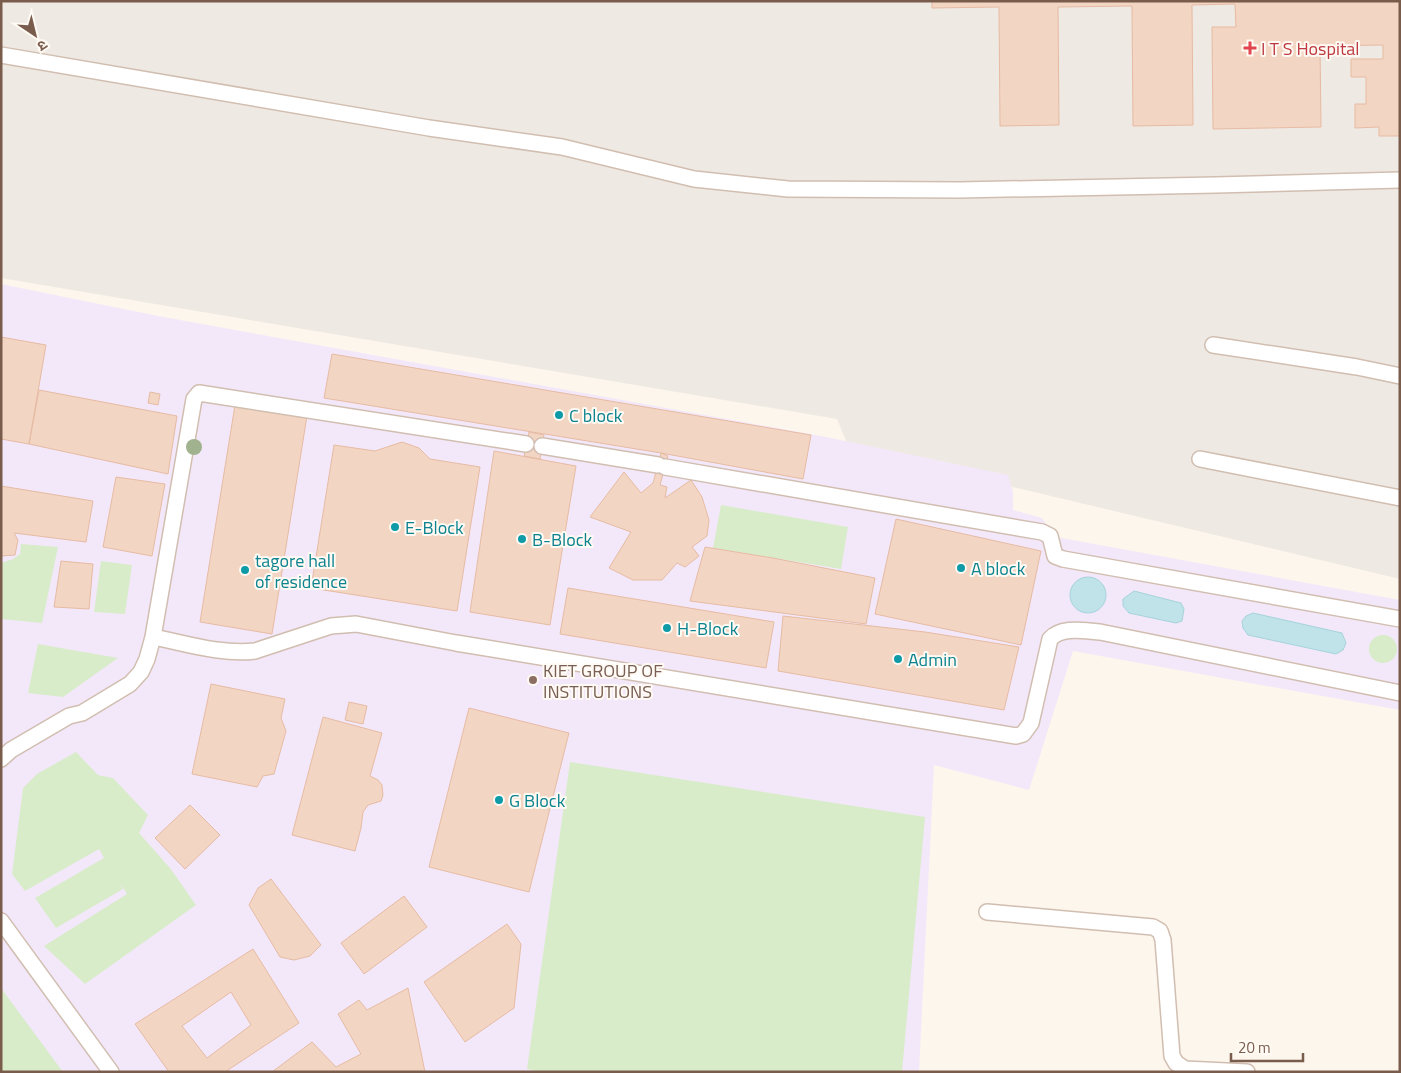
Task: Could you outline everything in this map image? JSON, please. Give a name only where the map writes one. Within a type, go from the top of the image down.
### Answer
[{"type":"lane","points":[[1,56],[429,128],[562,147],[694,179],[788,189],[1018,189],[1216,186],[1400,180]]},
{"type":"lane","points":[[1213,345],[1357,367],[1400,376]]},
{"type":"lane","points":[[1,759],[11,750],[69,716],[82,713],[130,684],[141,672],[147,659],[153,636],[194,399],[199,393],[204,392],[526,444]]},
{"type":"lane","points":[[542,446],[1042,532],[1050,536],[1055,556],[1063,559],[1400,619]]},
{"type":"lane","points":[[1200,460],[1400,498]]},
{"type":"lane","points":[[153,636],[243,653],[331,626],[356,624],[456,643],[1016,736],[1023,734],[1031,723],[1050,639],[1055,634],[1069,630],[1100,632],[1400,693]]},
{"type":"lane","points":[[987,912],[1153,927],[1160,931],[1163,940],[1172,1056],[1176,1063],[1185,1069],[1247,1072]]},
{"type":"lane","points":[[1,920],[111,1072]]},
{"type":"shaded area","points":[[1,1],[1400,1],[1400,579],[849,448],[837,419],[1,278]]},
{"type":"shaded area","name":"KIET GROUP OF INSTITUTIONS","points":[[1,284],[158,316],[821,436],[1008,475],[1013,492],[1013,510],[1042,518],[1056,537],[1400,600],[1400,710],[1073,651],[1029,790],[934,765],[919,1072],[1,1072]]},
{"type":"green space","points":[[721,505],[848,527],[841,569],[713,548]]},
{"type":"green space","points":[[21,544],[58,547],[42,623],[1,619],[1,563],[13,559],[20,554]]},
{"type":"green space","points":[[101,561],[132,565],[125,614],[94,612]]},
{"type":"green space","points":[[1383,635],[1393,639],[1397,649],[1393,659],[1383,663],[1373,659],[1369,649],[1373,639]]},
{"type":"green space","points":[[38,644],[118,658],[63,697],[28,693]]},
{"type":"green space","points":[[76,752],[98,775],[113,778],[148,815],[139,833],[170,868],[196,905],[85,984],[44,946],[127,894],[118,880],[123,889],[56,928],[35,898],[104,858],[99,849],[25,891],[12,874],[23,788],[37,774]]},
{"type":"green space","points":[[570,762],[925,817],[902,1072],[540,1072],[527,1069]]},
{"type":"green space","points":[[1,988],[63,1072],[1,1072]]},
{"type":"water","points":[[1088,577],[1095,578],[1101,582],[1105,588],[1105,602],[1101,608],[1095,612],[1088,613],[1081,612],[1075,608],[1071,602],[1070,595],[1071,588],[1075,582],[1081,578]]},
{"type":"water","points":[[1134,591],[1181,603],[1184,609],[1182,621],[1176,623],[1129,613],[1123,606],[1123,599]]},
{"type":"water","points":[[1253,613],[1342,633],[1346,643],[1343,650],[1336,654],[1248,635],[1243,628],[1242,621],[1246,616]]},
{"type":"building","points":[[932,1],[1400,1],[1400,136],[1379,136],[1379,127],[1355,128],[1355,104],[1366,104],[1366,77],[1351,77],[1351,59],[1383,59],[1383,45],[1320,46],[1321,127],[1213,129],[1212,27],[1236,27],[1235,4],[1192,5],[1193,125],[1133,126],[1132,6],[1058,7],[1059,125],[1000,126],[999,7],[932,8]]},
{"type":"building","points":[[1,337],[46,345],[29,444],[1,439]]},
{"type":"building","name":"C block","points":[[332,354],[811,435],[803,479],[661,453],[324,398]]},
{"type":"building","points":[[39,390],[177,416],[168,474],[29,444]]},
{"type":"building","points":[[150,392],[160,394],[158,405],[148,403]]},
{"type":"building","name":"tagore hall of residence","points":[[235,405],[307,416],[272,634],[200,622]]},
{"type":"building","points":[[529,432],[544,435],[540,459],[524,456]]},
{"type":"building","name":"E-Block","points":[[402,442],[419,448],[430,459],[480,467],[457,611],[311,588],[334,445],[375,451]]},
{"type":"building","name":"B-Block","points":[[494,451],[576,466],[550,625],[470,612]]},
{"type":"building","points":[[661,453],[668,456],[660,485],[667,487],[665,498],[691,480],[702,497],[709,520],[707,536],[692,547],[699,556],[685,567],[677,563],[662,580],[633,580],[609,568],[631,532],[590,517],[624,472],[641,493],[653,483]]},
{"type":"building","points":[[116,477],[165,484],[152,556],[103,547]]},
{"type":"building","points":[[1,486],[93,501],[86,542],[14,533],[18,540],[15,555],[1,556]]},
{"type":"building","name":"A block","points":[[896,519],[1041,551],[1021,645],[875,614]]},
{"type":"building","points":[[705,547],[875,578],[866,624],[690,601]]},
{"type":"building","points":[[61,561],[93,564],[89,609],[54,607]]},
{"type":"building","name":"H-Block","points":[[568,588],[774,622],[766,668],[560,634]]},
{"type":"building","name":"Admin","points":[[783,616],[925,632],[1019,647],[1004,710],[778,671]]},
{"type":"building","points":[[211,684],[285,699],[281,718],[286,731],[274,774],[263,776],[257,787],[192,774]]},
{"type":"building","points":[[349,702],[367,706],[363,724],[345,720]]},
{"type":"building","name":"G Block","points":[[469,708],[569,733],[529,892],[429,867]]},
{"type":"building","points":[[323,717],[382,733],[370,776],[378,780],[382,785],[383,795],[381,801],[368,805],[363,812],[355,851],[292,835]]},
{"type":"building","points":[[190,805],[220,835],[185,869],[155,838]]},
{"type":"building","points":[[271,879],[321,945],[310,956],[294,960],[280,957],[249,905],[258,888]]},
{"type":"building","points":[[404,896],[427,927],[364,974],[341,943]]},
{"type":"building","points":[[507,924],[521,944],[514,1008],[465,1042],[424,982]]},
{"type":"building","points":[[253,949],[299,1023],[225,1072],[169,1072],[135,1024]],"holes":[[[231,992],[251,1025],[207,1058],[182,1026]]]},
{"type":"building","points":[[408,988],[425,1072],[272,1072],[312,1042],[336,1067],[361,1054],[338,1014],[359,1000],[367,1010]]},
{"type":"place","name":"I T S Hospital","points":[[1250,48]]},
{"type":"place","name":"C block","points":[[559,415]]},
{"type":"place","name":"E-Block","points":[[395,527]]},
{"type":"place","name":"B-Block","points":[[522,539]]},
{"type":"place","name":"A block","points":[[961,568]]},
{"type":"place","name":"tagore hall of residence","points":[[245,570]]},
{"type":"place","name":"H-Block","points":[[667,628]]},
{"type":"place","name":"Admin","points":[[898,659]]},
{"type":"place","name":"KIET GROUP OF INSTITUTIONS","points":[[533,680]]},
{"type":"place","name":"G Block","points":[[499,800]]}]
